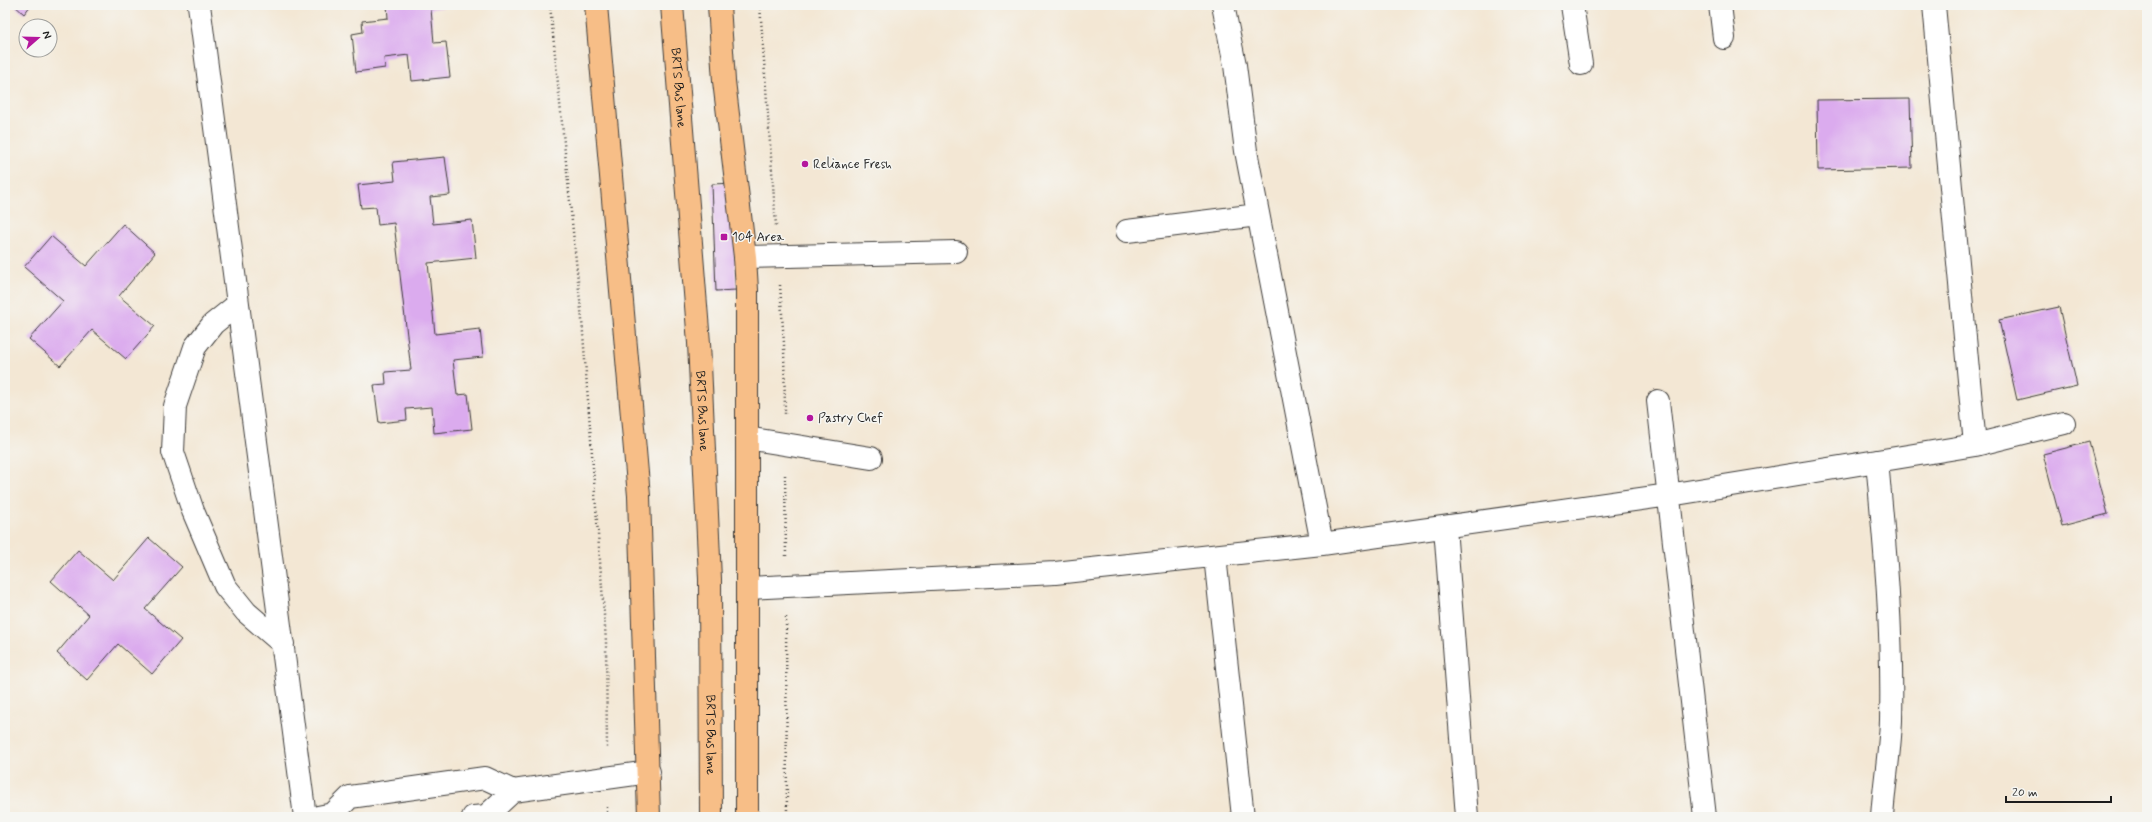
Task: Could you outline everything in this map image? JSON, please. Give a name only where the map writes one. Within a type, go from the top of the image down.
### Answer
[{"type":"main road","points":[[596,5],[639,496],[650,817]]},
{"type":"main road","name":"BRTS Bus lane","points":[[672,5],[699,343],[709,564],[711,817]]},
{"type":"main road","points":[[719,5],[724,81],[745,257],[747,438],[747,817]]},
{"type":"street","points":[[199,5],[305,817]]},
{"type":"street","points":[[1223,5],[1235,65],[1246,151],[1322,544]]},
{"type":"street","points":[[1572,5],[1581,64]]},
{"type":"street","points":[[1720,5],[1724,38]]},
{"type":"street","points":[[1934,5],[1975,445]]},
{"type":"street","points":[[1127,231],[1258,215]]},
{"type":"street","points":[[745,257],[956,252]]},
{"type":"street","points":[[238,304],[213,324],[195,348],[175,406],[173,452],[193,511],[225,586],[246,612],[283,644]]},
{"type":"street","points":[[1658,401],[1705,817]]},
{"type":"street","points":[[747,588],[1055,573],[1322,544],[1669,495],[1975,445],[2064,423]]},
{"type":"street","points":[[747,438],[871,458]]},
{"type":"street","points":[[1877,461],[1887,568],[1891,648],[1891,721],[1882,817]]},
{"type":"street","points":[[1445,527],[1467,817]]},
{"type":"street","points":[[1215,556],[1243,817]]},
{"type":"street","points":[[330,816],[350,797],[485,778],[513,791],[649,772]]},
{"type":"street","points":[[473,817],[486,816],[513,791]]},
{"type":"path","points":[[550,5],[582,320],[605,633],[607,817]]},
{"type":"path","points":[[760,5],[784,343],[787,817]]},
{"type":"building","points":[[14,5],[31,5],[24,14]]},
{"type":"building","points":[[387,5],[458,5],[431,9],[434,43],[446,42],[450,77],[412,81],[409,55],[384,58],[385,68],[356,72],[352,34],[363,32],[362,21],[388,18]]},
{"type":"building","points":[[1910,99],[1912,168],[1818,170],[1817,100]]},
{"type":"building","points":[[445,157],[450,195],[430,197],[433,224],[472,220],[476,258],[428,263],[435,334],[480,329],[483,357],[453,360],[457,395],[468,394],[472,429],[434,433],[432,407],[406,409],[407,420],[379,423],[374,385],[386,384],[385,372],[411,370],[394,223],[378,225],[376,207],[361,208],[358,185],[395,181],[393,162]]},
{"type":"building","points":[[733,183],[736,290],[716,291],[712,184]]},
{"type":"building","points":[[123,224],[155,253],[119,296],[155,326],[126,359],[92,330],[60,366],[29,339],[63,301],[24,267],[51,236],[86,266]]},
{"type":"building","points":[[2059,307],[2077,386],[2017,400],[1999,320]]},
{"type":"building","points":[[2089,442],[2108,514],[2062,526],[2043,454]]},
{"type":"building","points":[[149,538],[182,567],[145,609],[181,640],[152,674],[118,644],[87,680],[57,653],[89,615],[51,581],[78,550],[113,580]]},
{"type":"place","name":"Reliance Fresh","points":[[805,164]]},
{"type":"place","name":"104 Area","points":[[724,237]]},
{"type":"place","name":"Pastry Chef","points":[[810,418]]}]
